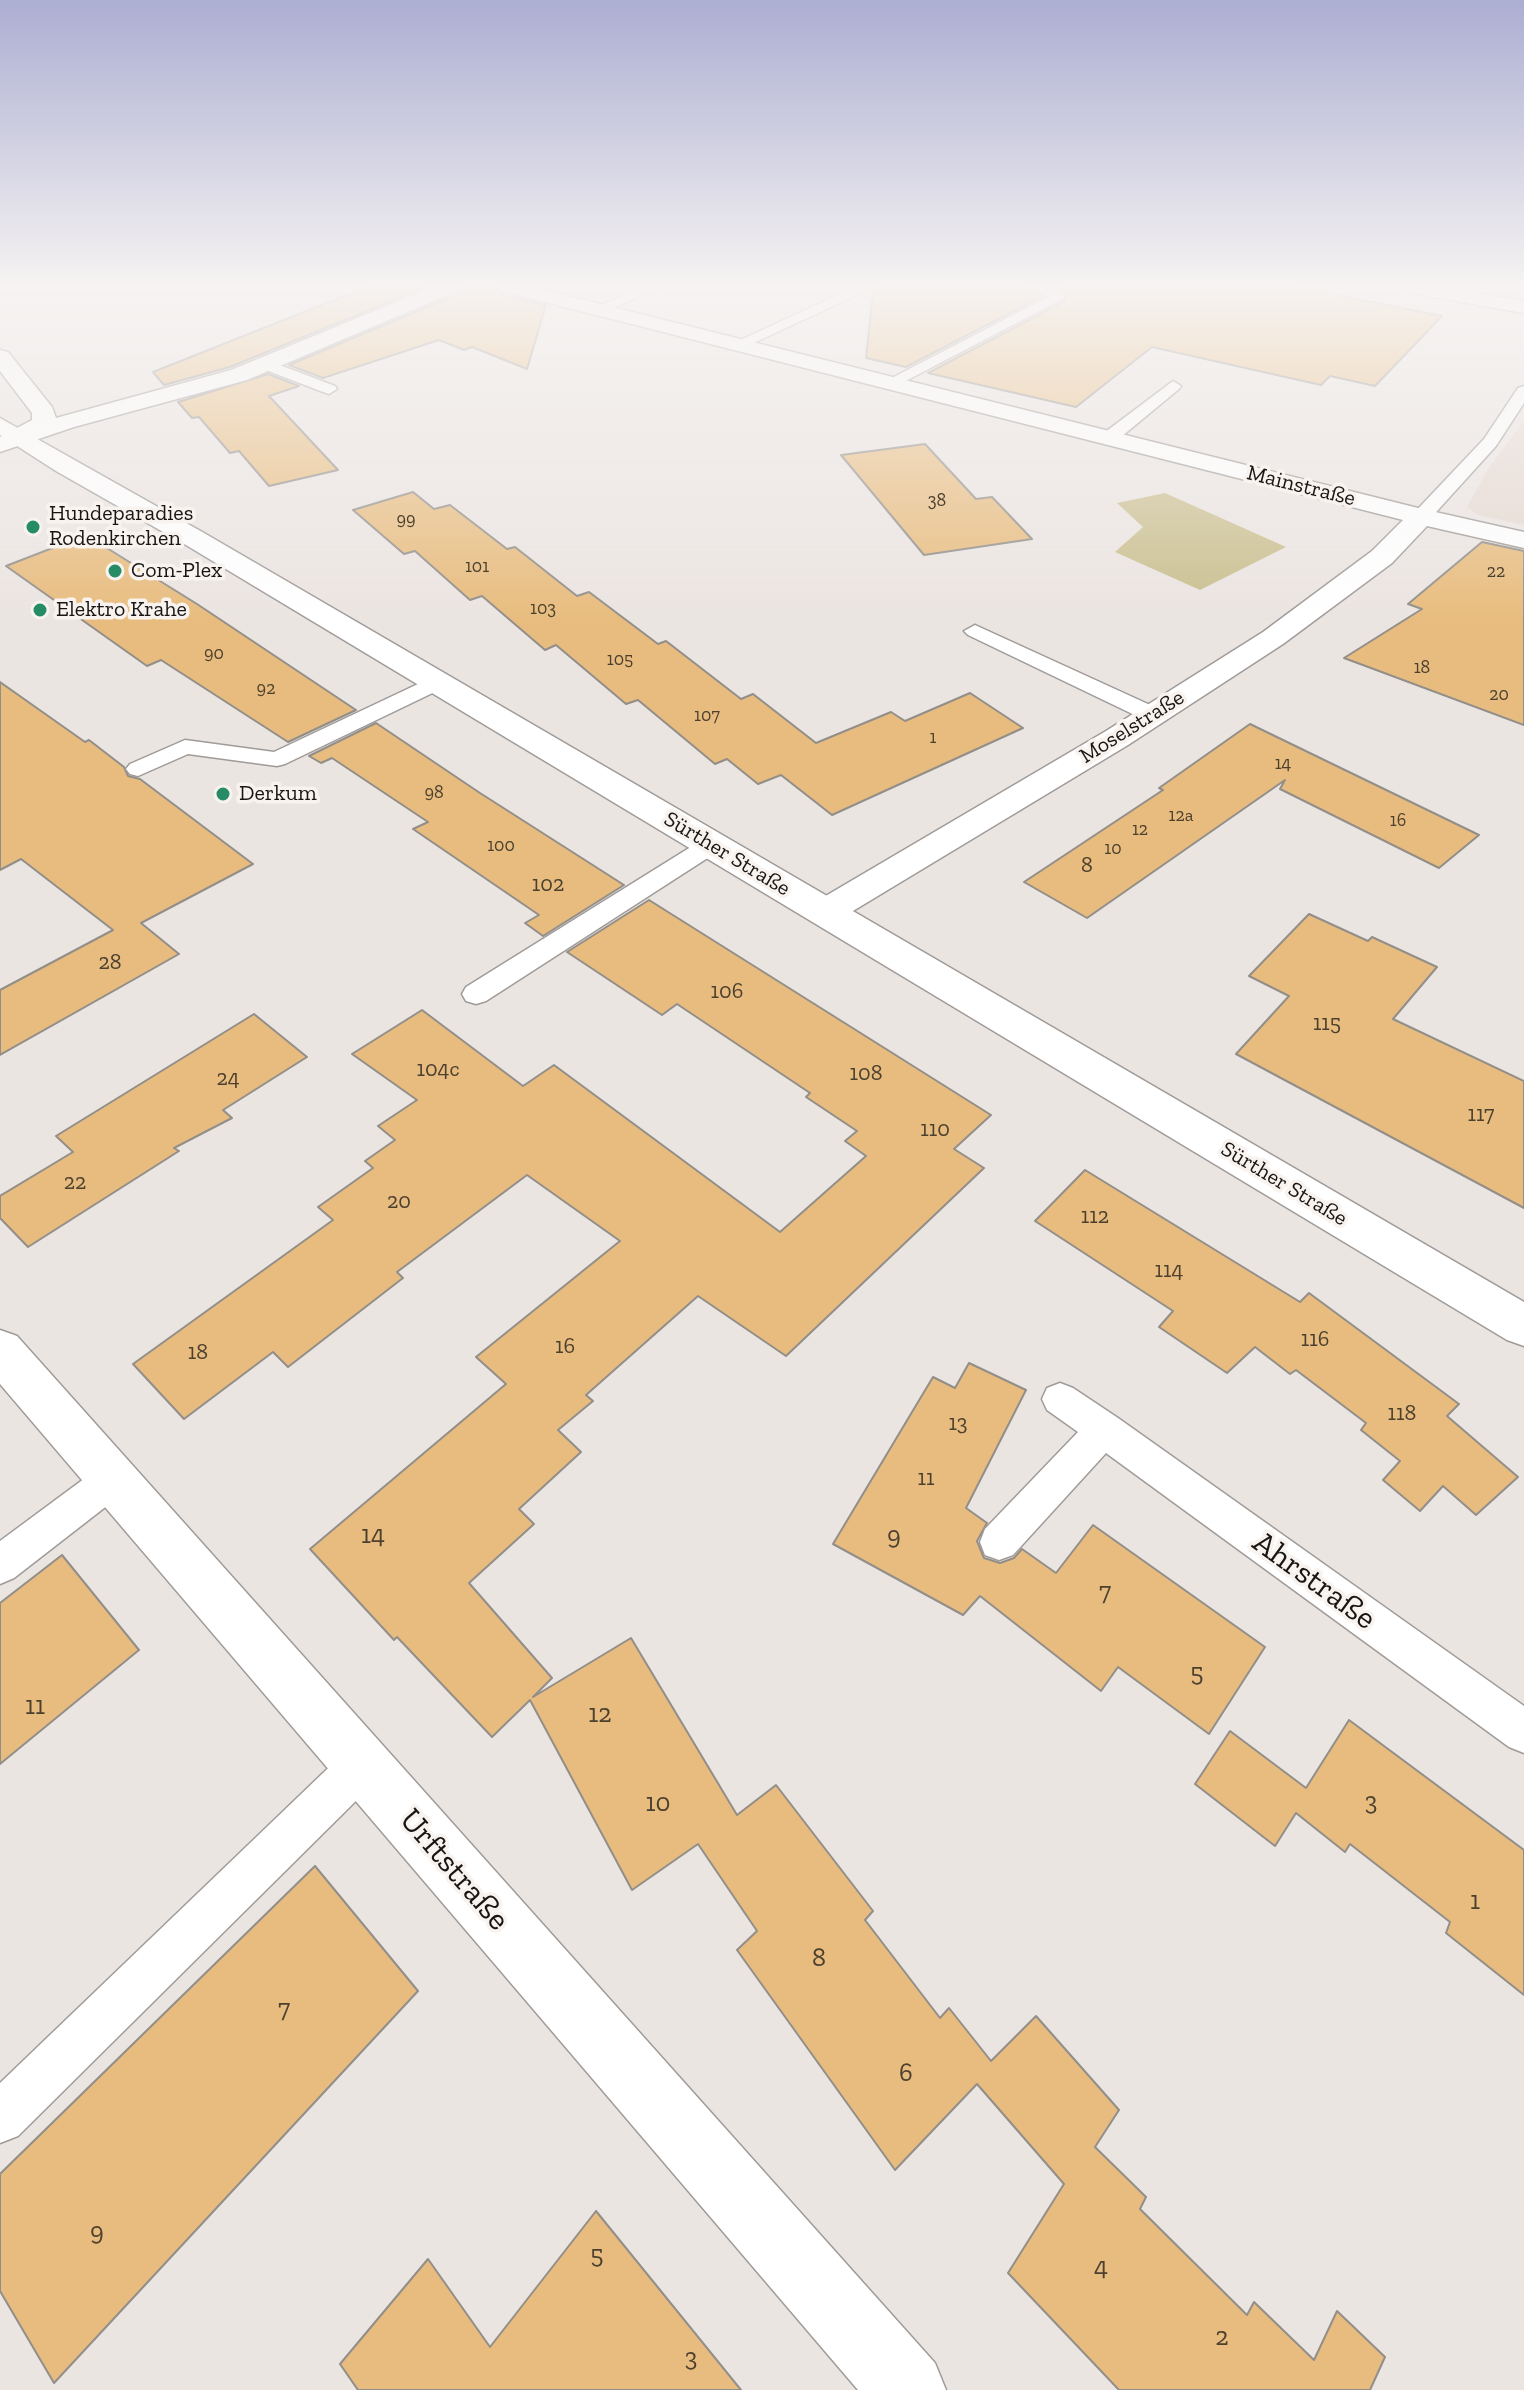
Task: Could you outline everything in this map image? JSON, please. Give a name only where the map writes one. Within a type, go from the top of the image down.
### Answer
[{"type":"street","points":[[7,436],[44,423],[44,412],[33,399]]},
{"type":"street","points":[[7,436],[156,399]]},
{"type":"street","name":"Mainstraße","points":[[958,399],[1421,517],[1524,540]]},
{"type":"street","name":"Sürther Straße","points":[[7,436],[195,539],[1524,1326]]},
{"type":"street","name":"Moselstraße","points":[[825,912],[1153,715],[1273,638],[1382,557],[1421,517]]},
{"type":"street","name":"Urftstraße","points":[[0,1350],[908,2390]]},
{"type":"lane","points":[[1110,437],[1158,399]]},
{"type":"lane","points":[[1421,517],[1490,442],[1519,399]]},
{"type":"lane","points":[[975,631],[1153,715]]},
{"type":"lane","points":[[138,769],[185,747],[277,759],[437,682]]},
{"type":"lane","points":[[476,994],[711,845]]},
{"type":"lane","name":"Ahrstraße","points":[[1060,1399],[1524,1732]]},
{"type":"lane","points":[[999,1542],[1105,1429]]},
{"type":"lane","points":[[0,1565],[113,1479]]},
{"type":"lane","points":[[0,2118],[362,1765]]},
{"type":"shaded area","points":[[1524,421],[1524,525],[1478,515],[1467,507],[1488,469]]},
{"type":"shaded area","points":[[1165,493],[1286,547],[1200,590],[1115,552],[1143,527],[1117,503]]},
{"type":"building","points":[[189,399],[271,399],[338,470],[269,486],[239,451],[230,453],[199,417],[192,418],[178,402]]},
{"type":"building","points":[[1039,399],[1087,399],[1076,407]]},
{"type":"building","points":[[925,444],[976,499],[992,497],[1032,539],[924,555],[841,455]]},
{"type":"building","points":[[413,492],[434,509],[450,505],[507,549],[515,547],[577,596],[589,592],[658,644],[666,641],[741,699],[753,694],[816,743],[891,712],[905,721],[970,693],[1023,728],[832,815],[781,775],[758,784],[727,759],[715,764],[638,700],[626,704],[556,645],[545,650],[482,596],[470,600],[415,551],[404,554],[353,510]]},
{"type":"building","points":[[86,535],[197,604],[356,710],[288,742],[161,660],[147,666],[6,566]]},
{"type":"building","points":[[1482,542],[1524,551],[1524,725],[1344,658],[1422,609],[1408,604]]},
{"type":"building","points":[[0,682],[85,742],[89,740],[124,767],[128,776],[140,779],[253,864],[141,923],[179,954],[0,1055],[0,990],[113,930],[21,859],[0,870]]},
{"type":"building","points":[[376,723],[624,885],[543,936],[525,923],[539,915],[413,829],[428,822],[332,758],[321,763],[309,756]]},
{"type":"building","points":[[1250,724],[1479,835],[1439,868],[1280,789],[1285,780],[1087,918],[1024,882],[1163,790],[1159,788]]},
{"type":"building","points":[[649,900],[991,1115],[954,1149],[984,1168],[786,1356],[698,1296],[586,1395],[593,1401],[558,1430],[581,1452],[519,1509],[534,1524],[469,1583],[552,1678],[533,1697],[631,1638],[737,1815],[776,1785],[873,1911],[865,1920],[940,2018],[949,2008],[991,2061],[1036,2016],[1119,2110],[1095,2147],[1146,2197],[1140,2209],[1247,2315],[1254,2302],[1314,2360],[1337,2311],[1385,2357],[1370,2390],[1119,2390],[1008,2273],[1064,2184],[977,2084],[895,2170],[737,1950],[757,1931],[698,1844],[632,1890],[530,1700],[492,1737],[397,1637],[394,1640],[310,1549],[506,1384],[476,1357],[620,1241],[527,1175],[397,1272],[403,1278],[288,1367],[273,1352],[184,1419],[133,1364],[333,1220],[318,1207],[373,1168],[365,1161],[395,1140],[378,1126],[417,1100],[352,1054],[422,1010],[523,1086],[554,1065],[780,1232],[866,1156],[845,1141],[857,1131],[806,1097],[810,1093],[677,1004],[662,1015],[567,952]]},
{"type":"building","points":[[1309,914],[1368,941],[1372,937],[1437,967],[1393,1019],[1524,1081],[1524,1208],[1236,1054],[1289,996],[1249,976]]},
{"type":"building","points":[[254,1014],[307,1057],[223,1110],[232,1118],[174,1148],[179,1151],[28,1247],[0,1218],[0,1196],[73,1152],[56,1136]]},
{"type":"building","points":[[1085,1170],[1300,1302],[1309,1293],[1459,1404],[1447,1416],[1518,1477],[1476,1515],[1443,1486],[1420,1511],[1383,1480],[1400,1461],[1361,1430],[1366,1423],[1296,1370],[1290,1374],[1255,1347],[1227,1373],[1159,1327],[1173,1311],[1035,1221]]},
{"type":"building","points":[[969,1363],[1026,1390],[966,1508],[987,1523],[977,1541],[984,1558],[1000,1563],[1014,1558],[1022,1549],[1056,1573],[1093,1525],[1265,1647],[1209,1734],[1118,1667],[1101,1691],[980,1596],[963,1615],[833,1544],[933,1377],[955,1388]]},
{"type":"building","points":[[62,1555],[139,1650],[0,1764],[0,1603]]},
{"type":"building","points":[[1349,1720],[1524,1850],[1524,1995],[1446,1933],[1450,1922],[1350,1844],[1345,1852],[1296,1813],[1275,1846],[1195,1784],[1230,1731],[1306,1788]]},
{"type":"building","points":[[315,1866],[418,1991],[54,2383],[0,2291],[0,2174]]},
{"type":"building","points":[[596,2211],[741,2390],[358,2390],[340,2364],[428,2259],[490,2347]]},
{"type":"place","name":"Hundeparadies Rodenkirchen","points":[[33,527]]},
{"type":"place","name":"Com-Plex","points":[[115,571]]},
{"type":"place","name":"Elektro Krahe","points":[[40,610]]},
{"type":"place","name":"Derkum","points":[[223,794]]}]
